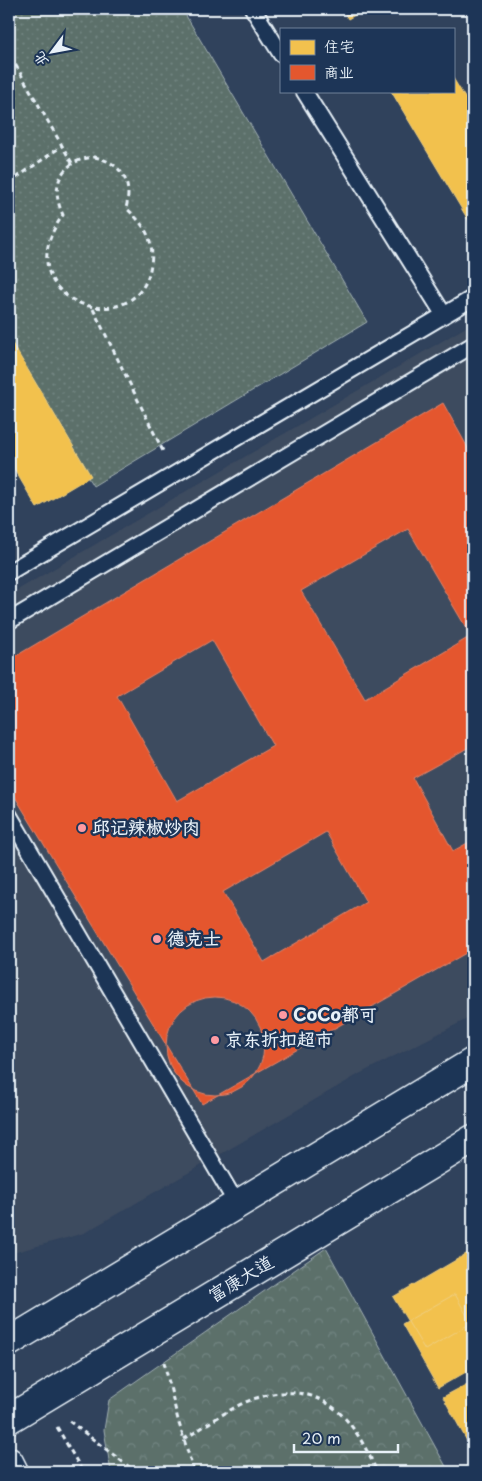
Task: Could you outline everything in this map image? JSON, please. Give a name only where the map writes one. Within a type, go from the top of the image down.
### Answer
[{"type":"street","points":[[9,1342],[238,1206],[473,1062]]},
{"type":"street","name":"富康大道","points":[[9,1419],[473,1138]]},
{"type":"street","points":[[9,1462],[14,1472]]},
{"type":"lane","points":[[253,9],[280,52]]},
{"type":"lane","points":[[305,92],[444,315]]},
{"type":"lane","points":[[9,572],[473,298]]},
{"type":"lane","points":[[9,621],[471,346],[473,349]]},
{"type":"lane","points":[[9,815],[238,1206]]},
{"type":"path","points":[[11,57],[72,163]]},
{"type":"path","points":[[9,183],[62,146]]},
{"type":"path","points":[[94,157],[106,159],[116,166],[128,185],[129,197],[126,208],[140,221],[149,236],[153,254],[150,272],[135,295],[128,301],[112,308],[93,308],[77,304],[62,294],[52,280],[46,264],[46,246],[51,230],[63,215],[56,193],[58,181],[72,163],[83,158],[94,157]]},
{"type":"path","points":[[93,308],[174,474]]},
{"type":"path","points":[[156,1330],[194,1472]]},
{"type":"path","points":[[184,1439],[252,1400],[280,1393],[311,1394],[343,1414],[365,1444],[377,1472]]},
{"type":"path","points":[[41,1400],[136,1472]]},
{"type":"shaded area","points":[[473,323],[473,1016],[361,1073],[84,1233],[9,1254],[9,595]]},
{"type":"green space","points":[[9,9],[182,9],[367,322],[93,486],[9,349]]},
{"type":"green space","points":[[326,1248],[449,1472],[111,1472],[104,1430],[109,1400]]},
{"type":"building: 住宅","points":[[342,9],[365,9],[348,19]]},
{"type":"building: 住宅","points":[[454,80],[473,111],[473,228],[392,92],[454,92]]},
{"type":"building: 住宅","points":[[9,338],[91,476],[37,508],[9,460]]},
{"type":"building: 住宅","points":[[473,1250],[473,1322],[425,1350],[393,1297]]},
{"type":"building: 住宅","points":[[455,1294],[473,1327],[473,1368],[438,1388],[402,1324]]},
{"type":"building: 住宅","points":[[473,1381],[473,1452],[443,1397]]},
{"type":"building: 商业","points":[[443,403],[473,457],[473,745],[413,778],[453,851],[473,840],[473,949],[202,1104],[9,787],[9,660]],"holes":[[[408,529],[471,636],[365,699],[301,591]],[[212,640],[273,746],[177,801],[117,696]],[[326,832],[366,902],[264,962],[223,892]]]},
{"type":"building: 商业","points":[[215,997],[234,1001],[250,1011],[260,1027],[264,1046],[260,1065],[250,1081],[234,1091],[215,1095],[196,1091],[180,1081],[170,1065],[166,1046],[170,1027],[180,1011],[196,1001]]},
{"type":"place","name":"邱记辣椒炒肉","points":[[82,828]]},
{"type":"place","name":"德克士","points":[[157,939]]},
{"type":"place","name":"CoCo都可","points":[[283,1015]]},
{"type":"place","name":"京东折扣超市","points":[[215,1040]]}]
